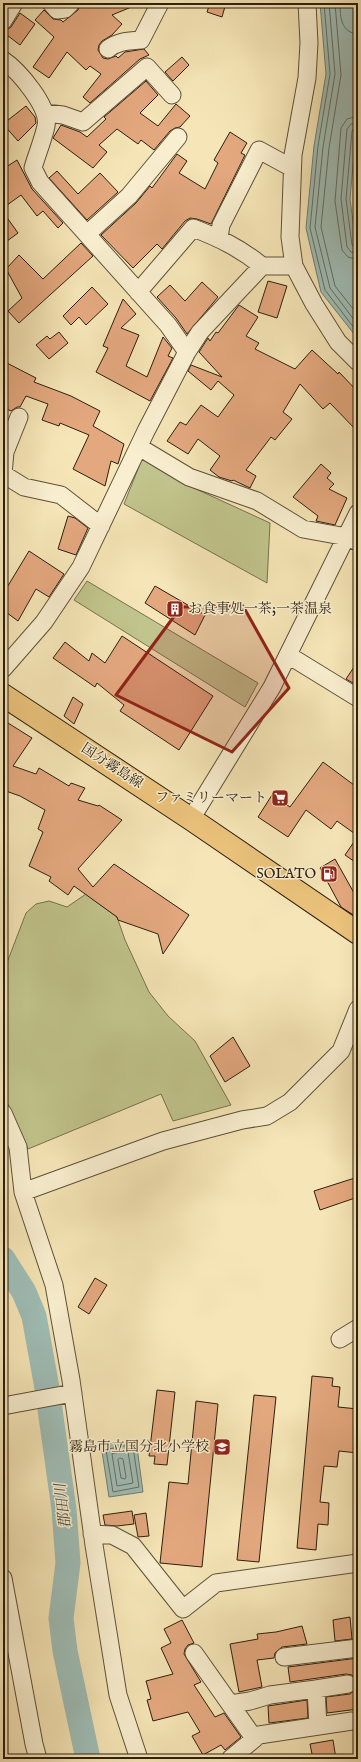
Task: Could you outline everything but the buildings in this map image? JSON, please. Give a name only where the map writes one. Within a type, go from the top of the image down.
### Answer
[{"type":"main road","name":"国分霧島線","points":[[3,696],[191,819],[358,933]]},
{"type":"street","points":[[3,21],[14,3]]},
{"type":"street","points":[[50,3],[57,10],[65,9],[71,3]]},
{"type":"street","points":[[108,49],[125,41],[141,40],[160,3]]},
{"type":"street","points":[[307,3],[309,43],[307,78],[292,168],[290,237],[294,266],[314,304],[338,342],[358,362]]},
{"type":"street","points":[[3,60],[10,65],[28,85],[45,113],[47,125],[33,168],[40,182],[168,325],[186,352]]},
{"type":"street","points":[[45,113],[63,115],[83,122],[147,66],[172,95]]},
{"type":"street","points":[[87,234],[129,196],[178,137]]},
{"type":"street","points":[[219,238],[221,226],[259,150],[292,168]]},
{"type":"street","points":[[138,292],[193,228],[219,238],[244,252],[262,266],[294,266]]},
{"type":"street","points":[[3,669],[48,616],[81,567],[146,431],[186,352],[200,332],[262,266]]},
{"type":"street","points":[[19,416],[5,452],[3,474],[24,487],[61,495],[101,526]]},
{"type":"street","points":[[139,447],[189,477],[257,501],[302,529],[353,540]]},
{"type":"street","points":[[191,819],[272,687],[288,655],[353,540],[358,513]]},
{"type":"street","points":[[288,655],[358,698]]},
{"type":"street","points":[[23,1192],[163,1141],[242,1120],[267,1116],[290,1102],[341,1051],[358,1009]]},
{"type":"street","points":[[3,1113],[18,1147],[23,1192],[54,1284],[118,1695],[139,1759]]},
{"type":"street","points":[[340,1339],[358,1328]]},
{"type":"street","points":[[3,1406],[70,1394]]},
{"type":"street","points":[[92,1534],[112,1535],[133,1546],[183,1609],[216,1583],[358,1563]]},
{"type":"street","points":[[3,1578],[6,1611],[38,1759]]},
{"type":"street","points":[[284,1657],[358,1648]]},
{"type":"street","points":[[194,1653],[254,1738]]},
{"type":"street","points":[[230,1704],[250,1701],[270,1695],[348,1684]]},
{"type":"street","points":[[316,1689],[318,1726]]},
{"type":"street","points":[[230,1759],[254,1738],[260,1735],[352,1721]]},
{"type":"highlighted area","points":[[243,606],[289,688],[232,752],[116,695],[181,607]]},
{"type":"green space","points":[[146,449],[183,483],[270,523],[267,583],[124,504]]},
{"type":"green space","points":[[87,581],[258,683],[245,707],[74,600]]},
{"type":"green space","points":[[86,894],[117,917],[125,940],[149,992],[168,1016],[195,1041],[231,1105],[173,1121],[161,1094],[28,1149],[3,1093],[3,973],[26,913],[36,904],[49,901],[67,907]]},
{"type":"water","points":[[320,3],[355,3],[358,39],[358,108],[350,199],[358,260],[358,339],[321,292],[306,228],[314,146],[326,74]]},
{"type":"water","points":[[136,1440],[143,1492],[109,1497],[101,1445]]},
{"type":"waterway","name":"郡田川","points":[[3,1259],[24,1292],[34,1316],[47,1388],[64,1509],[68,1563],[61,1618],[65,1651],[88,1759]]},
{"type":"place","name":"お食事処一茶;一茶温泉","points":[[175,609]]},
{"type":"place","name":"ファミリーマート","points":[[280,798]]},
{"type":"place","name":"SOLATO","points":[[329,874]]},
{"type":"place","name":"霧島市立国分北小学校","points":[[222,1447]]}]
